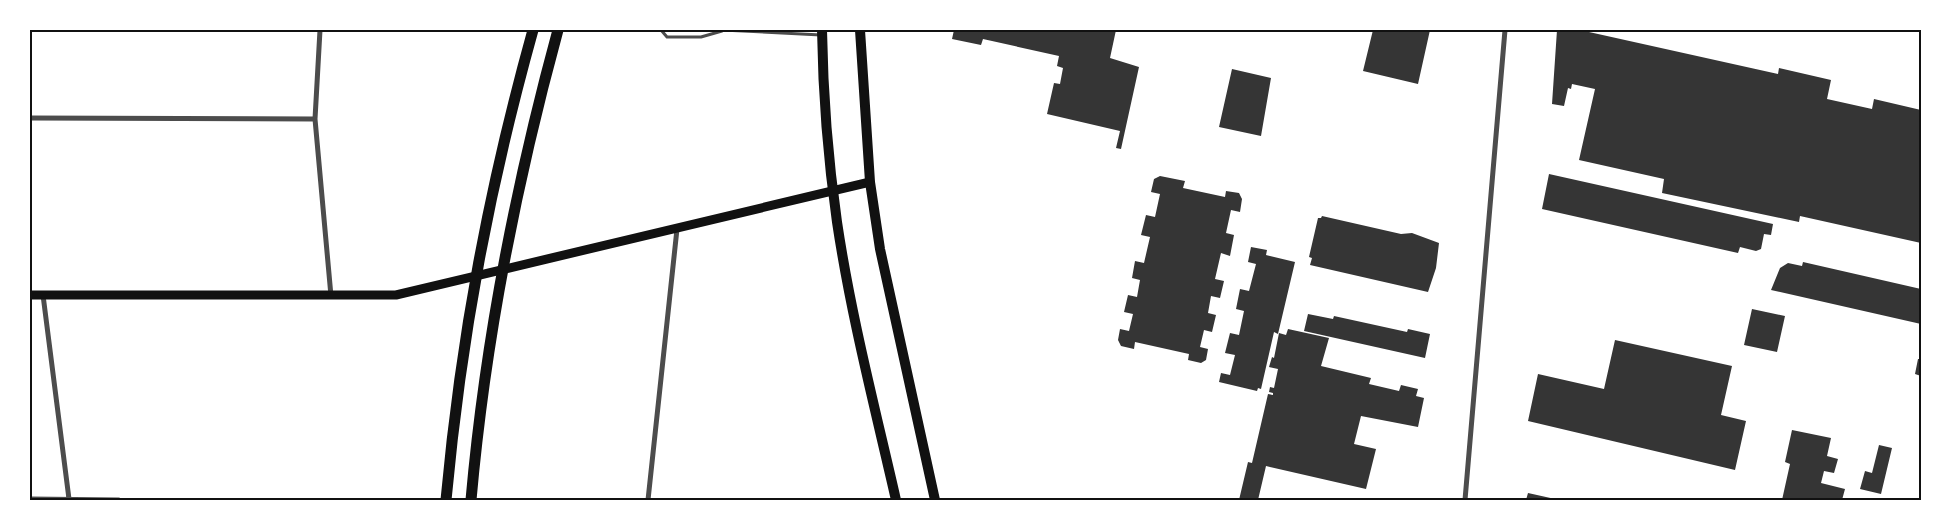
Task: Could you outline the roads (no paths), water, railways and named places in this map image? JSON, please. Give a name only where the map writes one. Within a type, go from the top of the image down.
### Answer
[{"type":"highway","points":[[446,500],[461,361],[472,294],[494,180],[533,30]]},
{"type":"highway","points":[[471,500],[486,375],[506,247],[526,154],[558,30]]},
{"type":"highway","points":[[860,30],[870,182],[880,249],[892,313],[935,500]]},
{"type":"highway","points":[[822,32],[833,191],[844,264],[896,500]]},
{"type":"main road","points":[[30,295],[396,295],[870,182]]},
{"type":"street","points":[[320,30],[315,119],[330,296]]},
{"type":"street","points":[[1465,500],[1505,30]]},
{"type":"street","points":[[30,118],[315,119]]},
{"type":"street","points":[[648,500],[677,228]]},
{"type":"street","points":[[43,295],[69,499]]},
{"type":"street","points":[[30,499],[119,500]]},
{"type":"lane","points":[[661,30],[667,37],[701,37],[722,30]]},
{"type":"lane","points":[[714,30],[822,32]]}]
